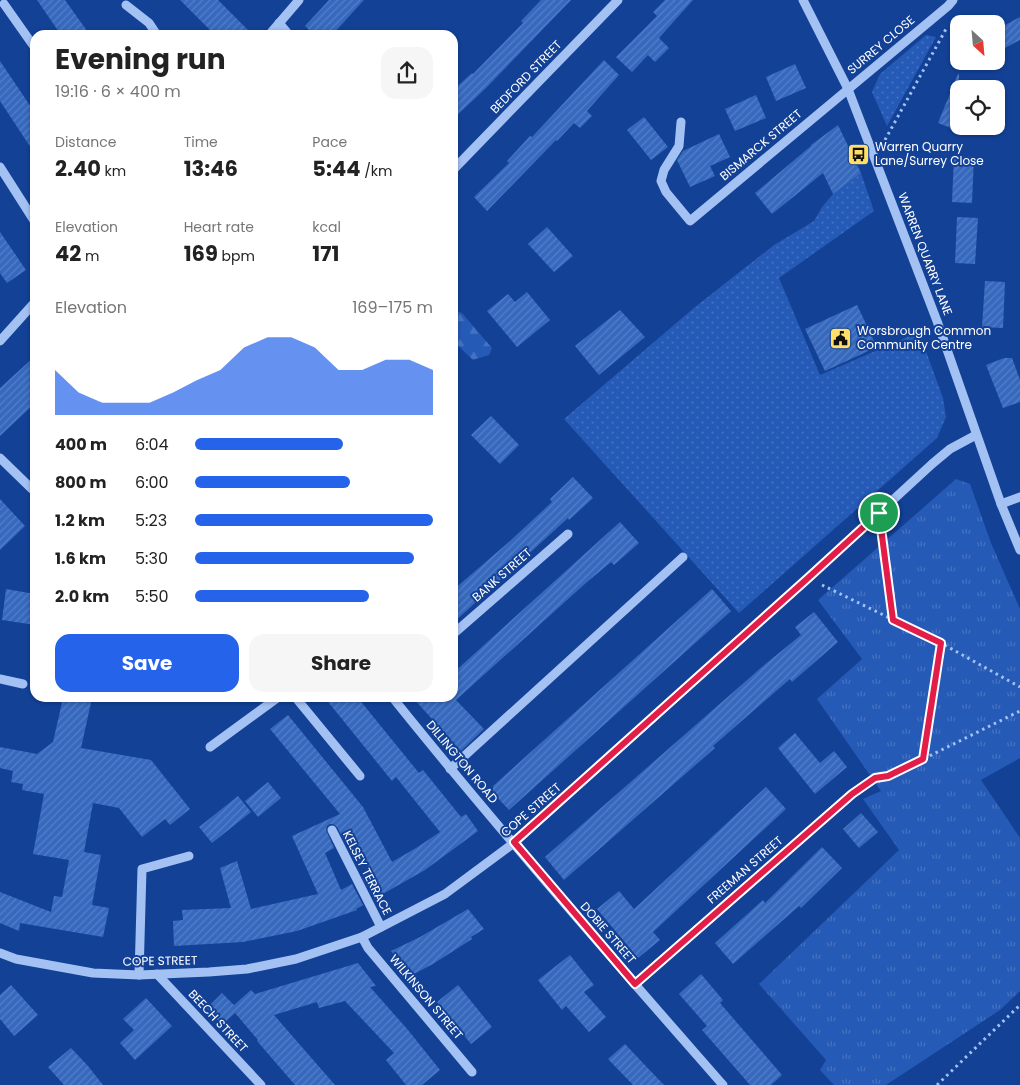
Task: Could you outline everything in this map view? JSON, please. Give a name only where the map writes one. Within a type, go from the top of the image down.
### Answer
[{"type":"street","points":[[273,30],[299,0]]},
{"type":"street","name":"BEDFORD STREET","points":[[458,165],[618,0]]},
{"type":"street","name":"WARREN QUARRY LANE","points":[[803,0],[848,88],[937,321],[1001,504],[1020,550]]},
{"type":"street","name":"SURREY CLOSE","points":[[848,88],[950,3]]},
{"type":"street","points":[[4,4],[30,41]]},
{"type":"street","points":[[126,5],[149,23],[154,30]]},
{"type":"street","points":[[279,23],[285,30]]},
{"type":"street","name":"BISMARCK STREET","points":[[681,122],[679,146],[664,170],[661,181],[666,192],[690,221],[848,88]]},
{"type":"street","points":[[0,167],[30,214]]},
{"type":"street","points":[[0,341],[30,308]]},
{"type":"street","name":"COPE STREET","points":[[0,953],[16,959],[93,972],[139,975],[247,969],[296,959],[362,937],[445,894],[514,842],[932,464],[950,449],[976,435]]},
{"type":"street","points":[[0,458],[30,487]]},
{"type":"street","points":[[1001,504],[1020,497]]},
{"type":"street","name":"BANK STREET","points":[[458,630],[568,534]]},
{"type":"street","points":[[450,769],[683,557]]},
{"type":"street","points":[[0,679],[24,684]]},
{"type":"street","points":[[210,747],[272,702]]},
{"type":"street","points":[[299,702],[360,776]]},
{"type":"street","name":"DILLINGTON ROAD","points":[[396,702],[450,769],[514,842]]},
{"type":"street","name":"FREEMAN STREET","points":[[635,984],[845,800],[875,778]]},
{"type":"street","name":"KELSEY TERRACE","points":[[332,830],[380,927]]},
{"type":"street","name":"DOBIE STREET","points":[[514,842],[723,1085]]},
{"type":"street","points":[[139,975],[142,869],[189,856]]},
{"type":"street","name":"WILKINSON STREET","points":[[362,937],[368,948],[472,1072]]},
{"type":"street","name":"BEECH STREET","points":[[157,974],[261,1085]]},
{"type":"path","points":[[874,158],[946,30],[950,3]]},
{"type":"path","points":[[879,513],[893,620]]},
{"type":"path","points":[[808,578],[941,643],[1020,687]]},
{"type":"path","points":[[923,759],[941,643]]},
{"type":"path","points":[[875,778],[888,776],[1020,711]]},
{"type":"path","points":[[937,1085],[1020,1005]]},
{"type":"green space","points":[[926,35],[936,37],[887,126],[872,92],[880,74]]},
{"type":"green space","points":[[861,173],[874,211],[779,278],[820,375],[919,332],[943,398],[946,417],[937,438],[739,613],[564,419],[695,307],[774,245],[814,221],[822,207],[833,194]]},
{"type":"green space","points":[[458,311],[462,313],[492,348],[489,355],[473,360],[458,346]]},
{"type":"green space","points":[[956,479],[970,484],[991,543],[1020,609],[1020,758],[981,780],[1020,838],[1020,991],[1000,1010],[886,1085],[834,1085],[820,1070],[826,1060],[759,984],[899,850],[863,799],[881,791],[817,699],[862,659],[818,600]]},
{"type":"building","points":[[37,0],[65,0],[86,30],[58,30]]},
{"type":"building","points":[[180,0],[218,0],[248,30],[210,30]]},
{"type":"building","points":[[329,0],[364,0],[337,30],[309,30],[305,26]]},
{"type":"building","points":[[541,0],[571,0],[458,114],[458,86],[473,74],[523,23],[521,21]]},
{"type":"building","points":[[665,0],[693,0],[659,38],[669,48],[655,62],[648,55],[632,72],[616,57],[657,16],[653,12]]},
{"type":"building","points":[[1020,17],[1020,40],[1005,48],[1005,25]]},
{"type":"building","points":[[604,60],[619,75],[587,111],[592,116],[580,128],[574,123],[487,211],[474,197],[509,163],[507,161],[530,136],[532,137]]},
{"type":"building","points":[[0,61],[30,106],[30,146],[0,101]]},
{"type":"building","points":[[795,64],[806,88],[776,101],[766,77]]},
{"type":"building","points":[[950,94],[950,128],[938,123]]},
{"type":"building","points":[[756,95],[766,118],[735,131],[725,109]]},
{"type":"building","points":[[644,117],[668,147],[651,160],[627,130]]},
{"type":"building","points":[[838,125],[861,173],[833,194],[823,173],[772,214],[755,193],[811,145]]},
{"type":"building","points":[[719,134],[730,157],[710,166],[715,176],[690,187],[677,160],[683,151]]},
{"type":"building","points":[[954,156],[974,157],[972,203],[952,202]]},
{"type":"building","points":[[957,217],[978,218],[975,264],[955,263]]},
{"type":"building","points":[[547,227],[573,256],[554,272],[528,244]]},
{"type":"building","points":[[0,232],[26,270],[7,283],[0,273]]},
{"type":"building","points":[[985,281],[1005,282],[1003,328],[982,327]]},
{"type":"building","points":[[527,292],[550,320],[517,347],[487,311],[508,294],[515,302]]},
{"type":"building","name":"Worsbrough Common Community Centre","points":[[857,305],[877,347],[825,371],[805,329]]},
{"type":"building","points":[[620,310],[645,337],[599,375],[575,346]]},
{"type":"building","points":[[1004,358],[1012,358],[1020,380],[1020,402],[1003,408],[986,365]]},
{"type":"building","points":[[30,361],[30,408],[0,436],[0,388]]},
{"type":"building","points":[[491,416],[519,445],[500,464],[471,435]]},
{"type":"building","points":[[573,477],[593,498],[569,520],[568,518],[458,619],[458,586],[552,502],[550,499]]},
{"type":"building","points":[[0,499],[25,526],[0,550]]},
{"type":"building","points":[[620,522],[639,543],[614,565],[611,562],[587,582],[458,698],[458,669]]},
{"type":"building","points":[[6,589],[30,593],[30,624],[2,620]]},
{"type":"building","points":[[712,589],[731,611],[509,810],[493,793],[493,786]]},
{"type":"building","points":[[814,612],[838,642],[792,682],[790,679],[713,746],[715,748],[564,880],[545,857],[801,635],[795,627]]},
{"type":"building","points":[[62,702],[91,702],[81,748],[151,760],[190,809],[170,825],[165,819],[142,837],[119,808],[93,803],[84,852],[101,855],[92,905],[109,908],[103,937],[20,923],[19,931],[0,923],[0,892],[51,912],[54,896],[62,897],[69,860],[33,854],[44,794],[22,790],[23,784],[11,782],[13,771],[0,768],[0,747],[37,754],[53,742]]},
{"type":"building","points":[[328,702],[361,702],[419,773],[423,770],[461,817],[466,814],[478,831],[425,870],[374,899],[363,878],[372,873],[354,838],[345,842],[337,827],[330,824],[326,830],[334,848],[325,853],[341,890],[352,884],[363,905],[357,910],[297,931],[243,942],[174,946],[173,921],[183,920],[182,910],[231,908],[220,868],[237,861],[251,909],[318,894],[292,836],[340,814],[270,729],[288,715],[363,807],[392,862],[440,832],[396,777],[392,781]]},
{"type":"building","points":[[417,702],[458,702],[484,729],[461,751]]},
{"type":"building","points":[[795,733],[820,763],[834,751],[847,767],[815,794],[778,748]]},
{"type":"building","points":[[268,782],[281,798],[258,817],[245,801]]},
{"type":"building","points":[[766,787],[786,809],[653,932],[660,940],[638,958],[597,909],[619,891],[634,909]]},
{"type":"building","points":[[238,796],[251,812],[212,843],[199,827]]},
{"type":"building","points":[[861,813],[878,832],[859,848],[843,829]]},
{"type":"building","points":[[822,847],[842,868],[801,908],[799,906],[733,964],[715,943],[763,900],[765,903]]},
{"type":"building","points":[[468,909],[484,929],[433,964],[410,976],[391,951],[420,937]]},
{"type":"building","points":[[570,955],[594,985],[584,992],[606,1017],[589,1032],[566,1006],[562,1010],[538,980]]},
{"type":"building","points":[[358,963],[376,986],[370,987],[440,1070],[422,1085],[406,1085],[386,1060],[394,1053],[345,1001],[319,1008],[317,1002],[274,1015],[335,1085],[295,1085],[235,1013],[222,1025],[207,1008],[222,993],[234,1005],[251,990],[255,994]]},
{"type":"building","points":[[701,974],[723,1000],[720,1003],[782,1075],[771,1085],[750,1085],[702,1030],[707,1026],[679,994]]},
{"type":"building","points":[[11,985],[38,1015],[14,1036],[0,1019],[0,995]]},
{"type":"building","points":[[458,985],[492,1027],[471,1044],[437,1002]]},
{"type":"building","points":[[146,998],[172,1026],[135,1060],[120,1043],[134,1030],[123,1019]]},
{"type":"building","points":[[625,1044],[664,1085],[633,1085],[608,1059]]},
{"type":"building","points":[[71,1048],[103,1085],[64,1085],[48,1067]]},
{"type":"place","name":"Warren Quarry Lane/Surrey Close","points":[[859,154]]},
{"type":"place","name":"Worsbrough Common Community Centre","points":[[841,338]]},
{"type":"route","points":[[879,513],[893,620],[941,643],[923,759],[888,776],[875,778],[852,794],[635,984],[514,842],[879,513]]}]
